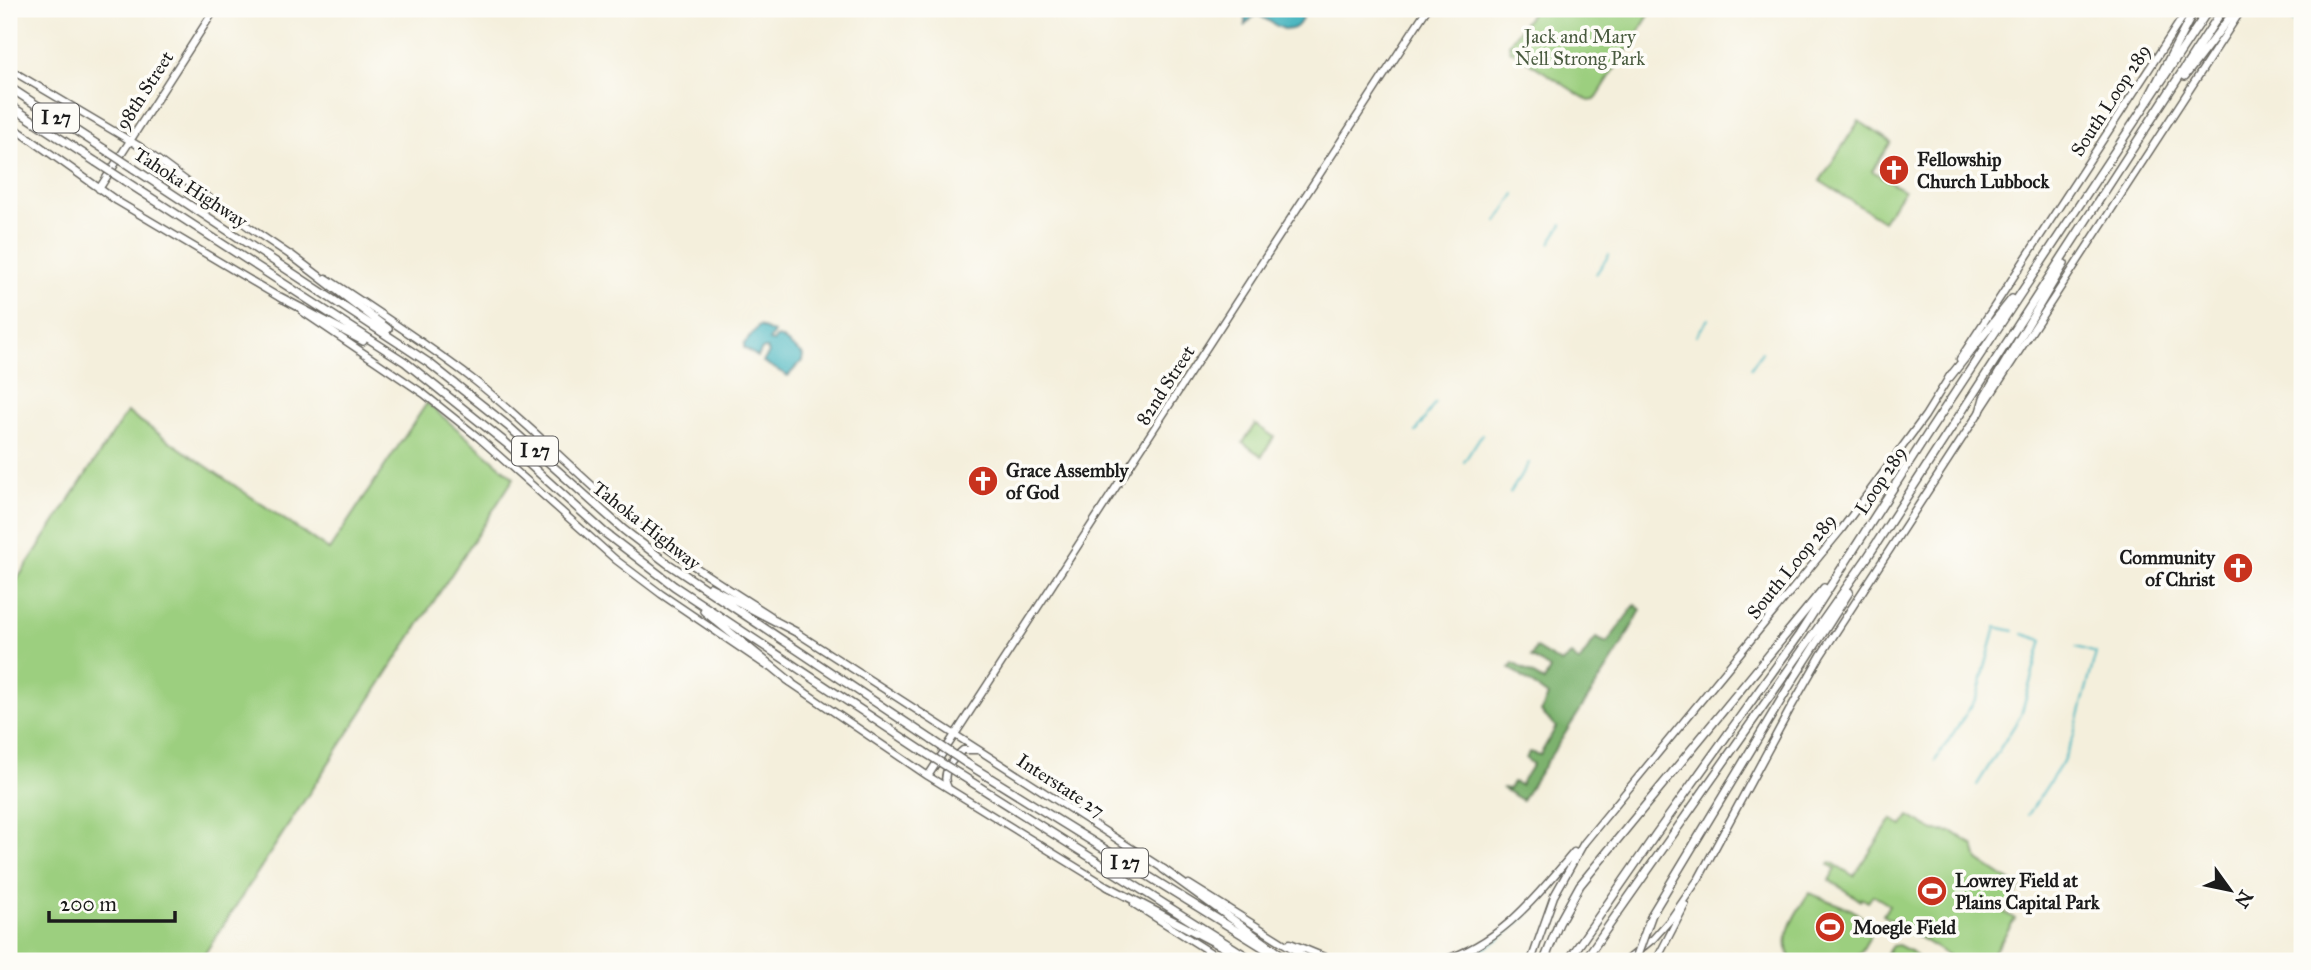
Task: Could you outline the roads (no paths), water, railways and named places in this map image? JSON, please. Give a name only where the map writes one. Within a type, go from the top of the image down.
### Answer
[{"type":"highway","points":[[2146,107],[2148,96],[2195,9]]},
{"type":"highway","name":"Loop 289","points":[[1569,961],[1648,845],[1784,657],[2209,9]]},
{"type":"highway","name":"Loop 289","points":[[1584,961],[1867,558],[2223,9]]},
{"type":"highway","points":[[2162,103],[2236,9]]},
{"type":"highway","name":"Tahoka Highway","points":[[9,87],[426,361],[508,426],[624,530],[681,573],[966,763],[1287,961]]},
{"type":"highway","name":"Tahoka Highway","points":[[9,105],[409,365],[478,419],[605,533],[674,586],[924,752],[1254,961]]},
{"type":"highway","points":[[1980,412],[1984,398],[2102,197]]},
{"type":"highway","points":[[291,255],[426,361]]},
{"type":"highway","points":[[1949,378],[2035,271]]},
{"type":"highway","points":[[280,297],[409,365]]},
{"type":"highway","points":[[1544,961],[1559,923],[1580,885],[1793,628],[1856,546]]},
{"type":"highway","points":[[1635,961],[1652,914],[1862,571],[1867,558]]},
{"type":"highway","points":[[681,573],[796,632]]},
{"type":"highway","points":[[674,586],[791,682]]},
{"type":"highway","points":[[1163,869],[1287,961]]},
{"type":"highway","points":[[1107,886],[1248,961]]},
{"type":"main road","name":"98th Street","points":[[99,189],[215,9]]},
{"type":"main road","name":"82nd Street","points":[[928,776],[1427,9]]},
{"type":"main road","name":"South Loop 289","points":[[1531,961],[1562,879],[1598,824],[1841,530],[1908,440],[2188,9]]},
{"type":"main road","points":[[1656,961],[1804,683],[2242,9]]},
{"type":"main road","name":"Tahoka Highway","points":[[9,69],[130,141],[291,255],[425,344],[515,414],[598,491],[660,542],[796,632]]},
{"type":"main road","points":[[9,124],[99,189],[280,297],[424,394],[479,438],[626,569],[928,776],[1223,961]]},
{"type":"main road","name":"Interstate 27","points":[[796,632],[1163,869],[1312,961]]},
{"type":"main road","points":[[949,789],[944,778],[954,760],[962,750],[979,750]]},
{"type":"main road","points":[[1440,961],[1482,943],[1511,923],[1598,824]]},
{"type":"main road","points":[[1626,961],[1653,939],[1670,920],[1699,878]]},
{"type":"main road","points":[[1273,936],[1334,961]]},
{"type":"water","points":[[1245,9],[1307,9],[1299,24],[1294,28],[1284,29],[1258,15],[1245,25]]},
{"type":"water","points":[[759,326],[774,333],[769,341],[781,338],[803,355],[802,361],[788,376],[763,362],[769,353],[767,349],[762,349],[758,357],[744,348],[744,344]]},
{"type":"waterway","points":[[2273,9],[2302,27]]},
{"type":"waterway","points":[[1497,222],[1515,194]]},
{"type":"waterway","points":[[1550,243],[1562,224]]},
{"type":"waterway","points":[[1596,274],[1609,255]]},
{"type":"waterway","points":[[1696,336],[1708,319]]},
{"type":"waterway","points":[[1751,368],[1762,352]]},
{"type":"waterway","points":[[1416,432],[1435,403]]},
{"type":"waterway","points":[[1464,462],[1482,434]]},
{"type":"waterway","points":[[1510,493],[1529,463]]},
{"type":"waterway","points":[[1935,761],[1977,697],[1996,627],[2014,631]]},
{"type":"waterway","points":[[1977,785],[2021,715],[2042,640],[2023,634]]},
{"type":"waterway","points":[[2028,815],[2062,763],[2073,738],[2096,653],[2076,647]]},
{"type":"waterway","points":[[1459,961],[1499,939],[1532,909],[1552,886]]},
{"type":"place","name":"Fellowship Church Lubbock","points":[[1894,170]]},
{"type":"place","name":"Grace Assembly of God","points":[[983,481]]},
{"type":"place","name":"Community of Christ","points":[[2238,568]]},
{"type":"place","name":"Lowrey Field at Plains Capital Park","points":[[1932,891]]},
{"type":"place","name":"Moegle Field","points":[[1830,927]]},
{"type":"park label","name":"Jack and Mary Nell Strong Park","points":[[1580,47]]}]
